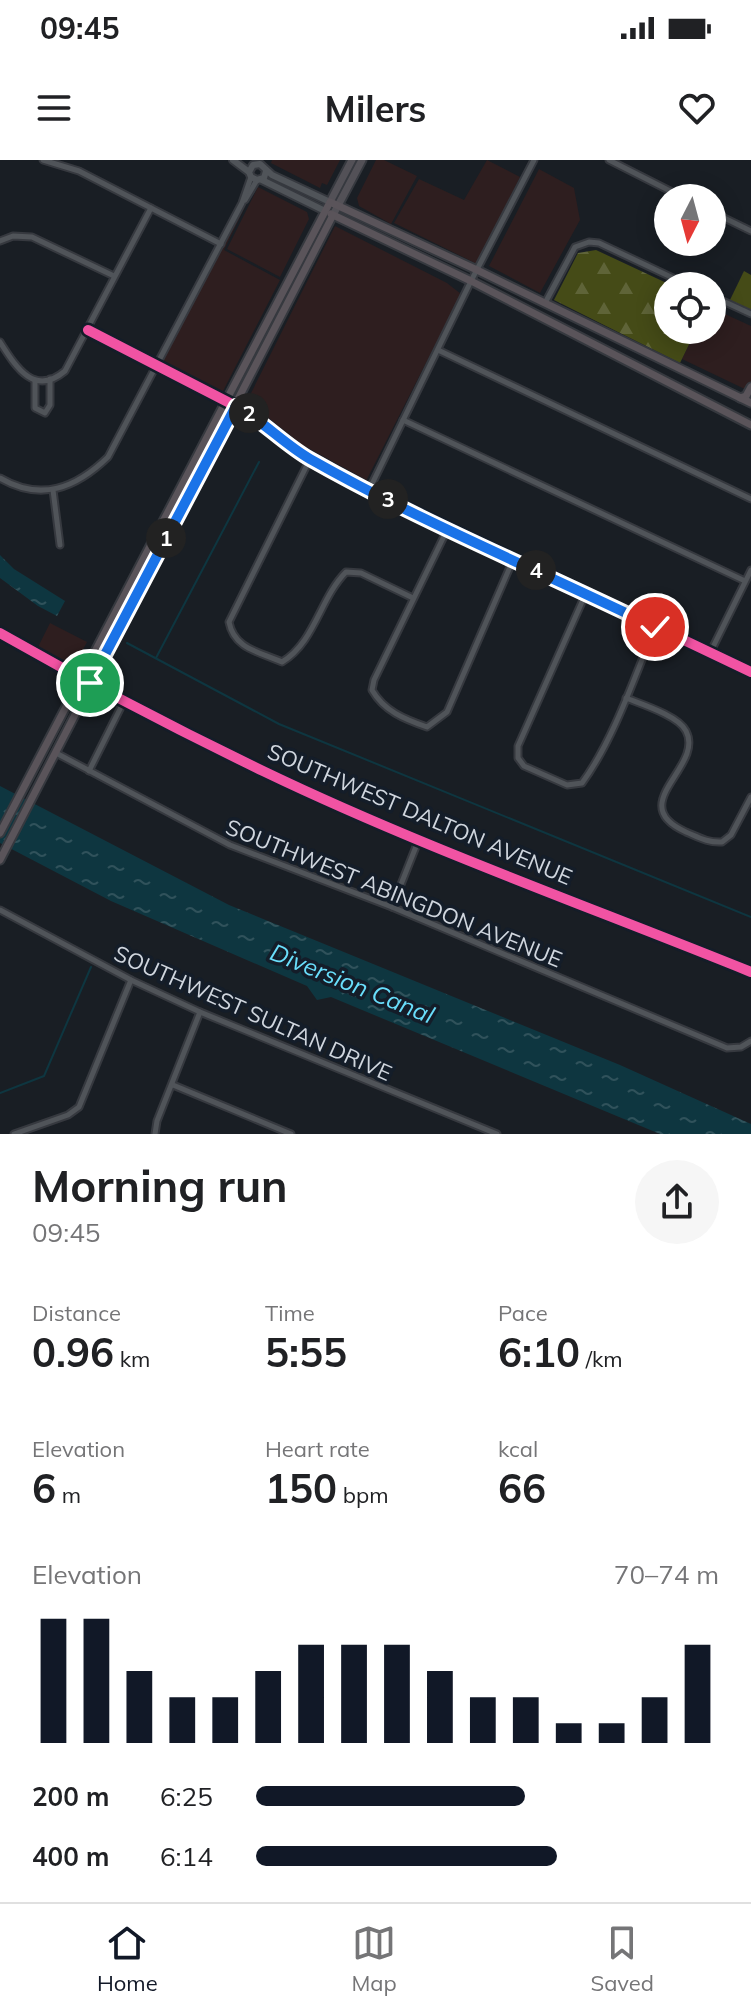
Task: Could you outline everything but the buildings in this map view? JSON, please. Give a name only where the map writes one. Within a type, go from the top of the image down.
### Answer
[{"type":"main road","points":[[334,204],[352,160]]},
{"type":"main road","points":[[0,833],[226,401],[334,204],[362,160]]},
{"type":"main road","points":[[334,204],[751,403]]},
{"type":"main road","points":[[329,213],[471,281],[751,425]]},
{"type":"main road","points":[[1,857],[236,406],[329,213]]},
{"type":"main road","points":[[740,398],[746,396],[751,387]]},
{"type":"street","points":[[43,160],[79,171],[221,244]]},
{"type":"street","points":[[233,160],[259,169],[329,213]]},
{"type":"street","points":[[240,160],[334,204]]},
{"type":"street","points":[[369,490],[534,160]]},
{"type":"street","points":[[609,160],[656,184]]},
{"type":"street","points":[[0,478],[29,489],[53,490],[90,475],[108,457],[259,169]]},
{"type":"street","points":[[0,344],[18,369],[35,380],[61,375],[69,366],[151,208]]},
{"type":"street","points":[[726,219],[751,231]]},
{"type":"street","points":[[0,241],[13,236],[32,237],[114,276]]},
{"type":"street","points":[[545,304],[575,247],[589,242],[599,243],[660,272]]},
{"type":"street","points":[[726,302],[751,314]]},
{"type":"street","points":[[88,330],[236,406],[267,425],[310,459],[369,490],[751,672]]},
{"type":"street","points":[[438,350],[751,499]]},
{"type":"street","points":[[35,380],[35,408],[45,413],[50,405],[50,379]]},
{"type":"street","points":[[403,420],[745,581]]},
{"type":"street","points":[[310,459],[229,622],[231,635],[239,643],[282,662],[293,655],[305,639],[336,582],[346,572],[361,573],[413,598]]},
{"type":"street","points":[[53,490],[60,545]]},
{"type":"street","points":[[448,528],[372,690],[379,703],[404,719],[427,727],[447,712],[513,560]]},
{"type":"street","points":[[711,651],[751,570]]},
{"type":"street","points":[[586,593],[518,746],[518,758],[524,766],[567,785],[582,783],[626,698],[655,627]]},
{"type":"street","name":"SOUTHWEST DALTON AVENUE","points":[[0,633],[79,678],[264,772],[419,839],[751,972]]},
{"type":"street","points":[[626,698],[670,717],[687,733],[686,752],[662,804],[664,817],[669,824],[705,840],[722,842],[731,835],[751,797]]},
{"type":"street","points":[[89,771],[124,701]]},
{"type":"street","name":"SOUTHWEST ABINGDON AVENUE","points":[[56,753],[230,845],[392,907],[727,1048],[741,1047],[751,1041]]},
{"type":"street","points":[[392,907],[419,839]]},
{"type":"street","name":"SOUTHWEST SULTAN DRIVE","points":[[0,910],[131,980],[200,1012],[497,1134]]},
{"type":"street","points":[[14,1134],[68,1115],[79,1107],[131,980]]},
{"type":"street","points":[[155,1134],[157,1121],[200,1012]]},
{"type":"street","points":[[173,1085],[291,1134]]},
{"type":"shaded area","points":[[272,160],[340,160],[327,185],[322,183],[320,188],[271,163]]},
{"type":"shaded area","points":[[376,160],[384,160],[417,176],[391,224],[359,206],[357,198]]},
{"type":"shaded area","points":[[487,160],[520,177],[477,264],[394,223],[419,179],[464,200]]},
{"type":"shaded area","points":[[539,169],[574,188],[580,220],[540,293],[489,266]]},
{"type":"shaded area","points":[[258,187],[307,212],[309,219],[280,277],[227,249]]},
{"type":"shaded area","points":[[247,203],[224,250],[280,280],[221,395],[160,365]]},
{"type":"shaded area","points":[[335,226],[447,283],[461,294],[365,483],[316,458],[244,407]]},
{"type":"shaded area","points":[[726,314],[751,326],[751,392],[682,359],[689,344],[726,344]]},
{"type":"shaded area","points":[[50,623],[87,642],[74,666],[38,647]]},
{"type":"green space","points":[[596,250],[654,277],[654,344],[689,344],[680,363],[554,300],[578,253]]},
{"type":"green space","points":[[744,271],[751,275],[751,312],[729,302]]},
{"type":"water","points":[[0,555],[14,569],[65,601],[57,616],[0,578]]},
{"type":"water","name":"Diversion Canal","points":[[0,786],[229,905],[620,1065],[751,1124],[751,1134],[660,1134],[331,997],[317,1000],[307,986],[111,901],[0,843]]},
{"type":"waterway","points":[[156,658],[259,462]]},
{"type":"waterway","points":[[127,643],[279,724],[751,917]]},
{"type":"waterway","points":[[0,1093],[44,1076],[91,967]]},
{"type":"cycle path","points":[[88,330],[253,415],[298,451],[369,490],[751,672]]},
{"type":"cycle path","points":[[0,633],[163,721],[323,799],[444,851],[751,972]]},
{"type":"route","points":[[90,683],[236,406],[267,425],[310,459],[655,627]]}]
